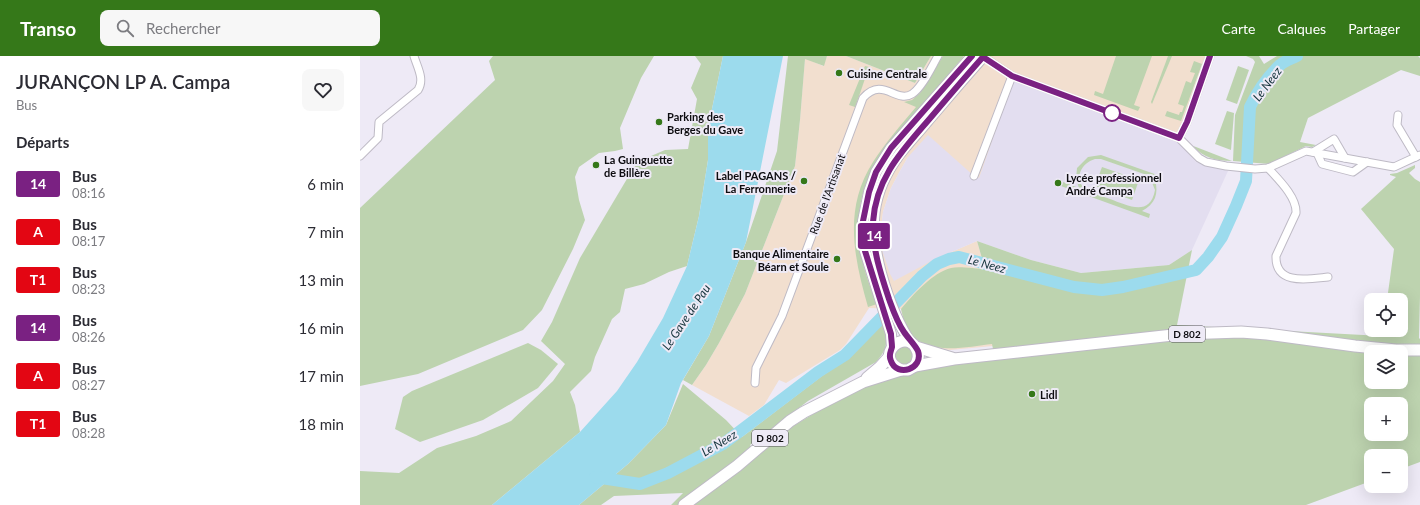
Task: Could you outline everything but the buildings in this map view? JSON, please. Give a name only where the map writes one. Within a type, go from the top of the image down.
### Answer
[{"type":"main road","points":[[892,321],[891,363],[900,370],[908,370],[915,366],[919,353],[892,321],[865,251],[863,240],[864,211],[872,182],[882,161],[891,148],[972,56]]},
{"type":"main road","points":[[885,302],[875,251],[874,237],[874,212],[881,187],[891,166],[899,154],[983,56]]},
{"type":"main road","name":"D 802","points":[[915,366],[954,358],[1182,334],[1241,332],[1267,334],[1354,346],[1396,350],[1420,350]]},
{"type":"main road","points":[[891,352],[897,343],[904,341],[913,345]]},
{"type":"main road","name":"D 802","points":[[913,345],[954,358]]},
{"type":"main road","name":"D 802","points":[[862,382],[880,367],[891,352]]},
{"type":"main road","name":"D 802","points":[[684,505],[724,475],[790,421],[804,412],[862,382],[900,370]]},
{"type":"street","points":[[360,156],[378,138],[379,122],[418,90],[421,85],[421,79],[414,56]]},
{"type":"street","name":"Rue de l'Artisanat","points":[[755,383],[756,368],[782,316],[863,98],[868,92],[881,88],[903,97],[911,95],[917,89],[938,56]]},
{"type":"street","points":[[983,56],[1012,76],[1179,138],[1188,149],[1199,158],[1206,162],[1226,166],[1255,169],[1268,168],[1306,151],[1394,167],[1418,156],[1396,125],[1398,115]]},
{"type":"street","points":[[1179,138],[1187,122],[1210,56]]},
{"type":"street","points":[[974,176],[1012,76]]},
{"type":"street","points":[[1315,152],[1334,139],[1345,158]]},
{"type":"street","points":[[1315,152],[1322,164],[1353,172],[1367,162]]},
{"type":"street","points":[[1268,168],[1294,199],[1296,207],[1296,213],[1276,256],[1276,263],[1284,275],[1291,279],[1328,277]]},
{"type":"shaded area","points":[[827,56],[846,56],[915,83],[931,56],[1210,56],[1181,135],[979,178],[908,157],[891,188],[883,212],[880,237],[882,250],[935,259],[977,241],[985,269],[993,346],[950,350],[931,348],[923,344],[908,330],[904,322],[901,309],[869,308],[846,344],[840,350],[786,383],[779,380],[764,405],[749,416],[692,385],[719,343],[745,294],[795,166],[805,58],[823,66]]},
{"type":"shaded area","name":"Lycée professionnel André Campa","points":[[1013,81],[1176,139],[1196,162],[1228,171],[1192,250],[1169,265],[1081,273],[1031,260],[977,241],[935,259],[894,281],[890,274],[882,250],[880,237],[883,212],[891,188],[908,157],[928,135],[974,176],[979,178]]},
{"type":"green space","points":[[493,56],[654,56],[641,78],[620,128],[623,149],[599,153],[579,167],[575,177],[579,200],[585,220],[573,249],[542,310],[523,330],[418,374],[360,386],[360,208],[495,80],[489,61]]},
{"type":"green space","points":[[695,56],[723,56],[708,128],[708,160],[699,216],[687,266],[669,272],[644,284],[625,289],[620,312],[612,319],[595,357],[591,371],[570,392],[575,405],[580,432],[492,505],[360,505],[360,471],[399,473],[437,448],[476,436],[511,421],[553,381],[565,364],[541,341],[552,322],[580,258],[637,162],[665,150],[688,149],[697,99],[691,88],[701,64]]},
{"type":"green space","points":[[788,56],[827,56],[824,66],[805,59],[795,166],[745,294],[719,343],[692,385],[683,380],[709,336],[746,242],[777,151]]},
{"type":"green space","points":[[846,56],[931,56],[915,83]]},
{"type":"green space","points":[[943,56],[963,57],[885,149],[867,182],[859,216],[859,234],[865,269],[877,304],[868,307],[859,270],[854,234],[858,198],[864,180],[873,162],[916,107],[904,102],[912,100],[920,93]]},
{"type":"green space","points":[[1116,56],[1152,56],[1134,105],[1140,107],[1138,111],[1094,95],[1095,91],[1103,94]]},
{"type":"green space","points":[[1168,56],[1172,56],[1152,104],[1151,102]]},
{"type":"green space","points":[[1246,56],[1259,56],[1264,64],[1277,56],[1418,56],[1420,58],[1420,76],[1401,70],[1308,118],[1300,142],[1316,145],[1312,147],[1306,146],[1269,164],[1233,161],[1235,115],[1255,62],[1253,59]]},
{"type":"green space","points":[[1194,61],[1202,64],[1181,121],[1165,116],[1167,111],[1179,115],[1180,112],[1182,112],[1184,106],[1178,104],[1186,81],[1191,83],[1195,73],[1190,72]]},
{"type":"green space","points":[[865,66],[869,67],[855,107],[849,105]]},
{"type":"green space","points":[[1238,66],[1249,70],[1237,104],[1226,100]]},
{"type":"green space","points":[[1227,111],[1234,113],[1231,150],[1215,144]]},
{"type":"green space","points":[[1193,146],[1232,161],[1211,158],[1201,153]]},
{"type":"green space","points":[[1101,155],[1163,177],[1161,182],[1155,180],[1156,194],[1155,198],[1150,205],[1142,211],[1150,214],[1149,218],[1061,186],[1063,182],[1079,188],[1076,179],[1077,168],[1088,157]],"holes":[[[1101,159],[1144,174],[1151,180],[1155,190],[1152,199],[1148,204],[1143,207],[1130,206],[1086,190],[1080,181],[1080,172],[1090,161]]]},
{"type":"green space","points":[[1415,165],[1415,168],[1409,173],[1420,182],[1420,462],[1408,466],[1408,449],[1364,449],[1364,484],[1306,505],[671,505],[683,493],[614,496],[601,505],[579,505],[628,464],[666,425],[683,384],[726,420],[742,437],[844,361],[882,323],[886,343],[883,352],[876,362],[808,401],[750,445],[755,451],[775,437],[898,363],[895,358],[895,351],[903,346],[911,351],[913,360],[993,349],[992,344],[947,348],[925,344],[908,330],[901,309],[923,285],[944,270],[959,267],[985,269],[977,241],[1031,260],[1081,273],[1169,265],[1192,250],[1177,325],[1364,335],[1364,337],[1408,337],[1408,293],[1388,293],[1394,249],[1361,209],[1396,177],[1390,174],[1397,173]]},
{"type":"green space","points":[[1102,167],[1139,180],[1132,200],[1095,186]]},
{"type":"green space","points":[[528,343],[541,350],[558,364],[538,388],[483,420],[420,442],[395,429],[403,397],[412,391]]},
{"type":"water","name":"Le Gave de Pau","points":[[723,56],[783,56],[746,242],[709,336],[681,383],[666,425],[628,464],[579,505],[492,505],[580,432],[617,391],[637,362],[663,318],[687,266],[699,216],[708,160],[708,128]]},
{"type":"waterway","name":"Le Neez","points":[[595,477],[640,484],[668,473],[723,444],[818,372],[845,355],[922,276],[937,264],[949,259],[959,257],[1074,287],[1102,290],[1123,287],[1196,270],[1208,257],[1222,237],[1246,181],[1250,107],[1263,85],[1275,70],[1284,62],[1297,56]]},
{"type":"bus line","name":"14","points":[[972,56],[891,148],[876,172],[866,202],[863,221],[863,240],[865,251],[891,334],[891,363],[900,370],[908,370],[915,366],[919,353],[914,344],[911,343],[903,331],[896,318],[889,300],[875,251],[873,223],[877,198],[885,177],[899,154],[983,57],[1012,76],[1179,138],[1187,122],[1210,56]]},
{"type":"place","name":"Cuisine Centrale","points":[[839,73]]},
{"type":"place","name":"Parking des Berges du Gave","points":[[659,122]]},
{"type":"place","name":"La Guinguette de Billère","points":[[596,165]]},
{"type":"place","name":"Label PAGANS / La Ferronnerie","points":[[804,181]]},
{"type":"place","name":"Lycée professionnel André Campa","points":[[1058,183]]},
{"type":"place","name":"Banque Alimentaire Béarn et Soule","points":[[837,259]]},
{"type":"place","name":"Lidl","points":[[1032,394]]}]
